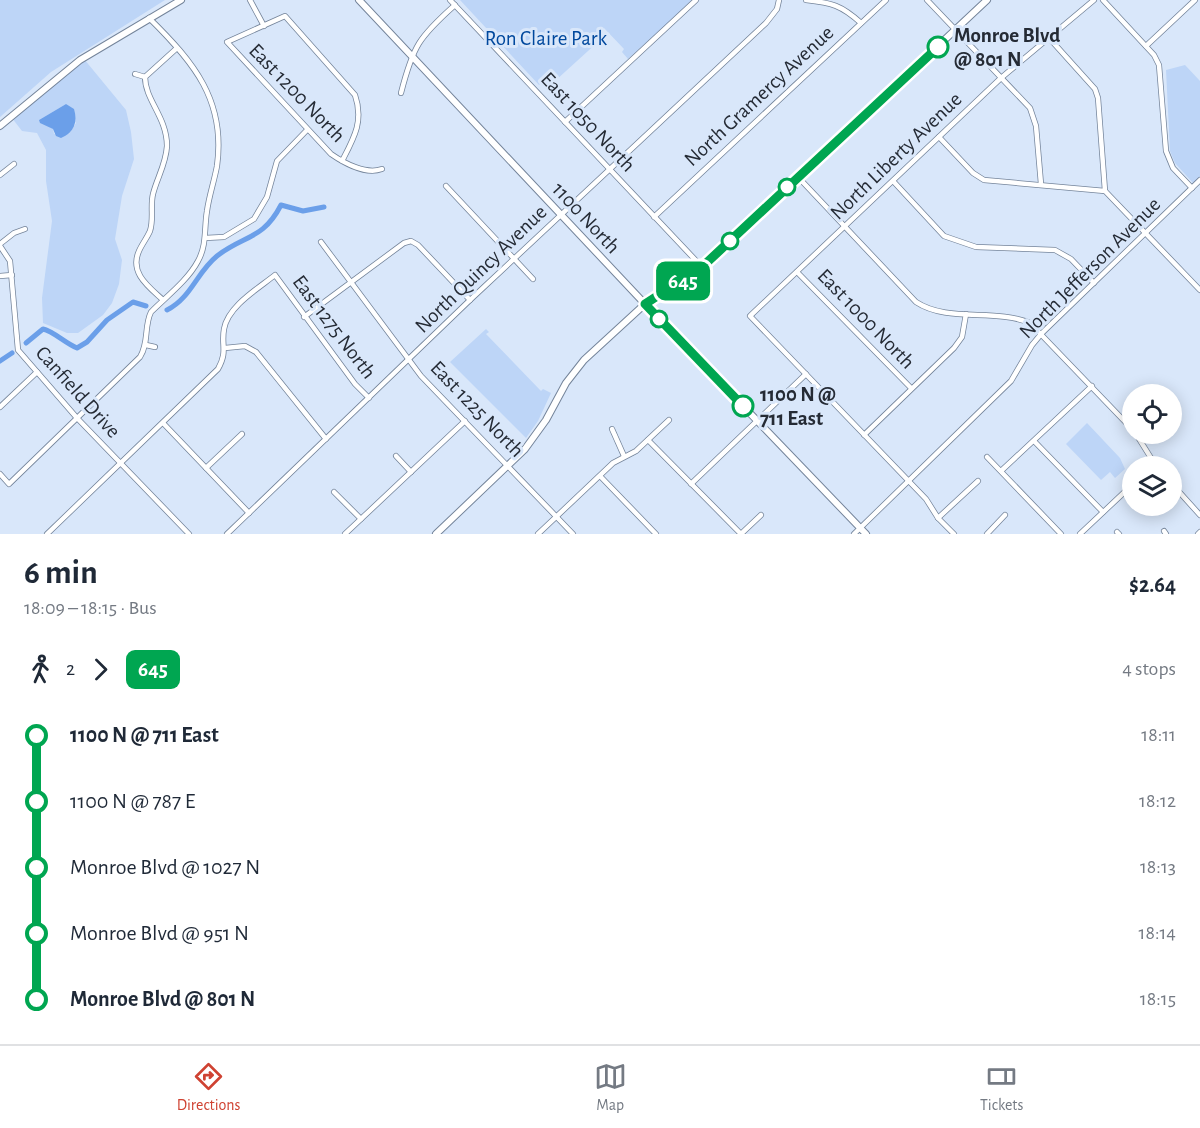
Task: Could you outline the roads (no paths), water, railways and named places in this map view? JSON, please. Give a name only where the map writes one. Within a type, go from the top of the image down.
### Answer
[{"type":"street","points":[[0,126],[80,60],[181,0]]},
{"type":"street","points":[[250,0],[264,26],[285,16],[355,95],[359,126],[342,161]]},
{"type":"street","name":"1100 North","points":[[359,0],[645,304],[866,534]]},
{"type":"street","name":"East 1050 North","points":[[450,0],[702,267]]},
{"type":"street","points":[[565,122],[696,0]]},
{"type":"street","name":"North Quincy Avenue","points":[[227,534],[470,300],[765,23],[777,9],[779,0]]},
{"type":"street","points":[[806,0],[845,8],[861,22]]},
{"type":"street","name":"North Gramercy Avenue","points":[[654,217],[886,0]]},
{"type":"street","points":[[927,0],[1030,108],[1036,126],[1041,184]]},
{"type":"street","points":[[436,534],[509,466],[536,436],[566,383],[584,360],[645,304],[702,267],[987,0]]},
{"type":"street","name":"North Liberty Avenue","points":[[806,374],[750,316],[1001,78],[1094,0]]},
{"type":"street","points":[[1103,0],[1154,55],[1162,77],[1169,160],[1173,168],[1192,188]]},
{"type":"street","points":[[1146,46],[1195,0]]},
{"type":"street","points":[[401,93],[411,55],[429,28],[455,5]]},
{"type":"street","points":[[0,474],[9,484],[140,357],[146,345],[148,319],[162,300],[191,272],[199,260],[206,238],[206,213],[218,154],[217,118],[204,82],[149,18]]},
{"type":"street","name":"East 1200 North","points":[[264,26],[226,42],[331,154],[342,161],[374,172],[382,169]]},
{"type":"street","points":[[1050,39],[1095,89],[1098,98],[1105,191],[1200,290]]},
{"type":"street","points":[[162,300],[142,280],[136,266],[139,251],[151,229],[153,194],[163,170],[166,147],[164,125],[145,86],[145,77],[177,48]]},
{"type":"street","points":[[135,74],[145,77]]},
{"type":"street","points":[[206,238],[224,237],[254,219],[267,197],[277,161],[308,130]]},
{"type":"street","points":[[939,137],[973,173],[984,180],[1105,191]]},
{"type":"street","points":[[0,175],[14,165]]},
{"type":"street","points":[[798,177],[916,302],[926,308],[966,314],[1013,315],[1030,322],[1122,418]]},
{"type":"street","name":"North Jefferson Avenue","points":[[854,534],[1011,381],[1032,345],[1042,333],[1200,180]]},
{"type":"street","points":[[893,181],[945,236],[959,243],[976,247],[1055,250],[1071,259],[1094,283]]},
{"type":"street","points":[[446,186],[532,279]]},
{"type":"street","points":[[0,245],[14,232],[25,229]]},
{"type":"street","points":[[304,317],[404,243],[411,241],[418,245],[470,300]]},
{"type":"street","name":"East 1225 North","points":[[321,242],[409,361],[573,534]]},
{"type":"street","name":"Canfield Drive","points":[[0,245],[10,261],[15,342],[18,350],[77,418],[189,534]]},
{"type":"street","name":"East 1000 North","points":[[797,272],[911,388]]},
{"type":"street","name":"East 1275 North","points":[[225,348],[224,329],[228,318],[236,307],[275,274],[304,317],[369,398]]},
{"type":"street","points":[[0,276],[12,275]]},
{"type":"street","points":[[864,435],[962,337],[966,314]]},
{"type":"street","points":[[146,345],[155,347]]},
{"type":"street","points":[[47,534],[218,369],[225,355],[225,348],[245,346],[256,352],[326,439]]},
{"type":"street","points":[[0,407],[37,372]]},
{"type":"street","points":[[691,484],[806,374],[926,499],[938,518],[954,534]]},
{"type":"street","points":[[1001,471],[1092,386]]},
{"type":"street","points":[[538,534],[600,476],[648,440],[669,420]]},
{"type":"street","points":[[345,534],[465,421]]},
{"type":"street","points":[[163,423],[249,513]]},
{"type":"street","points":[[612,429],[624,456]]},
{"type":"street","points":[[206,468],[242,434]]},
{"type":"street","points":[[648,440],[741,534],[762,515]]},
{"type":"street","points":[[1034,441],[1103,512]]},
{"type":"street","points":[[396,456],[411,472]]},
{"type":"street","points":[[987,457],[1061,534]]},
{"type":"street","points":[[600,476],[656,534]]},
{"type":"street","points":[[938,518],[978,481]]},
{"type":"street","points":[[334,492],[361,519]]},
{"type":"street","points":[[1080,534],[1122,494]]},
{"type":"street","points":[[1182,495],[1200,515]]},
{"type":"street","points":[[987,534],[1005,515]]},
{"type":"water","points":[[66,104],[74,109],[75,123],[72,130],[61,138],[56,136],[53,129],[40,123],[39,120]]},
{"type":"waterway","points":[[167,310],[182,299],[210,262],[227,249],[260,231],[281,205],[303,211],[324,207]]},
{"type":"waterway","points":[[26,343],[43,329],[77,348],[87,342],[107,320],[133,302],[146,306]]},
{"type":"waterway","points":[[0,361],[12,353]]},
{"type":"place","name":"Monroe Blvd @ 801 N","points":[[938,47]]},
{"type":"place","name":"1100 N @ 711 East","points":[[743,406]]},
{"type":"park label","name":"Ron Claire Park","points":[[546,38]]}]
